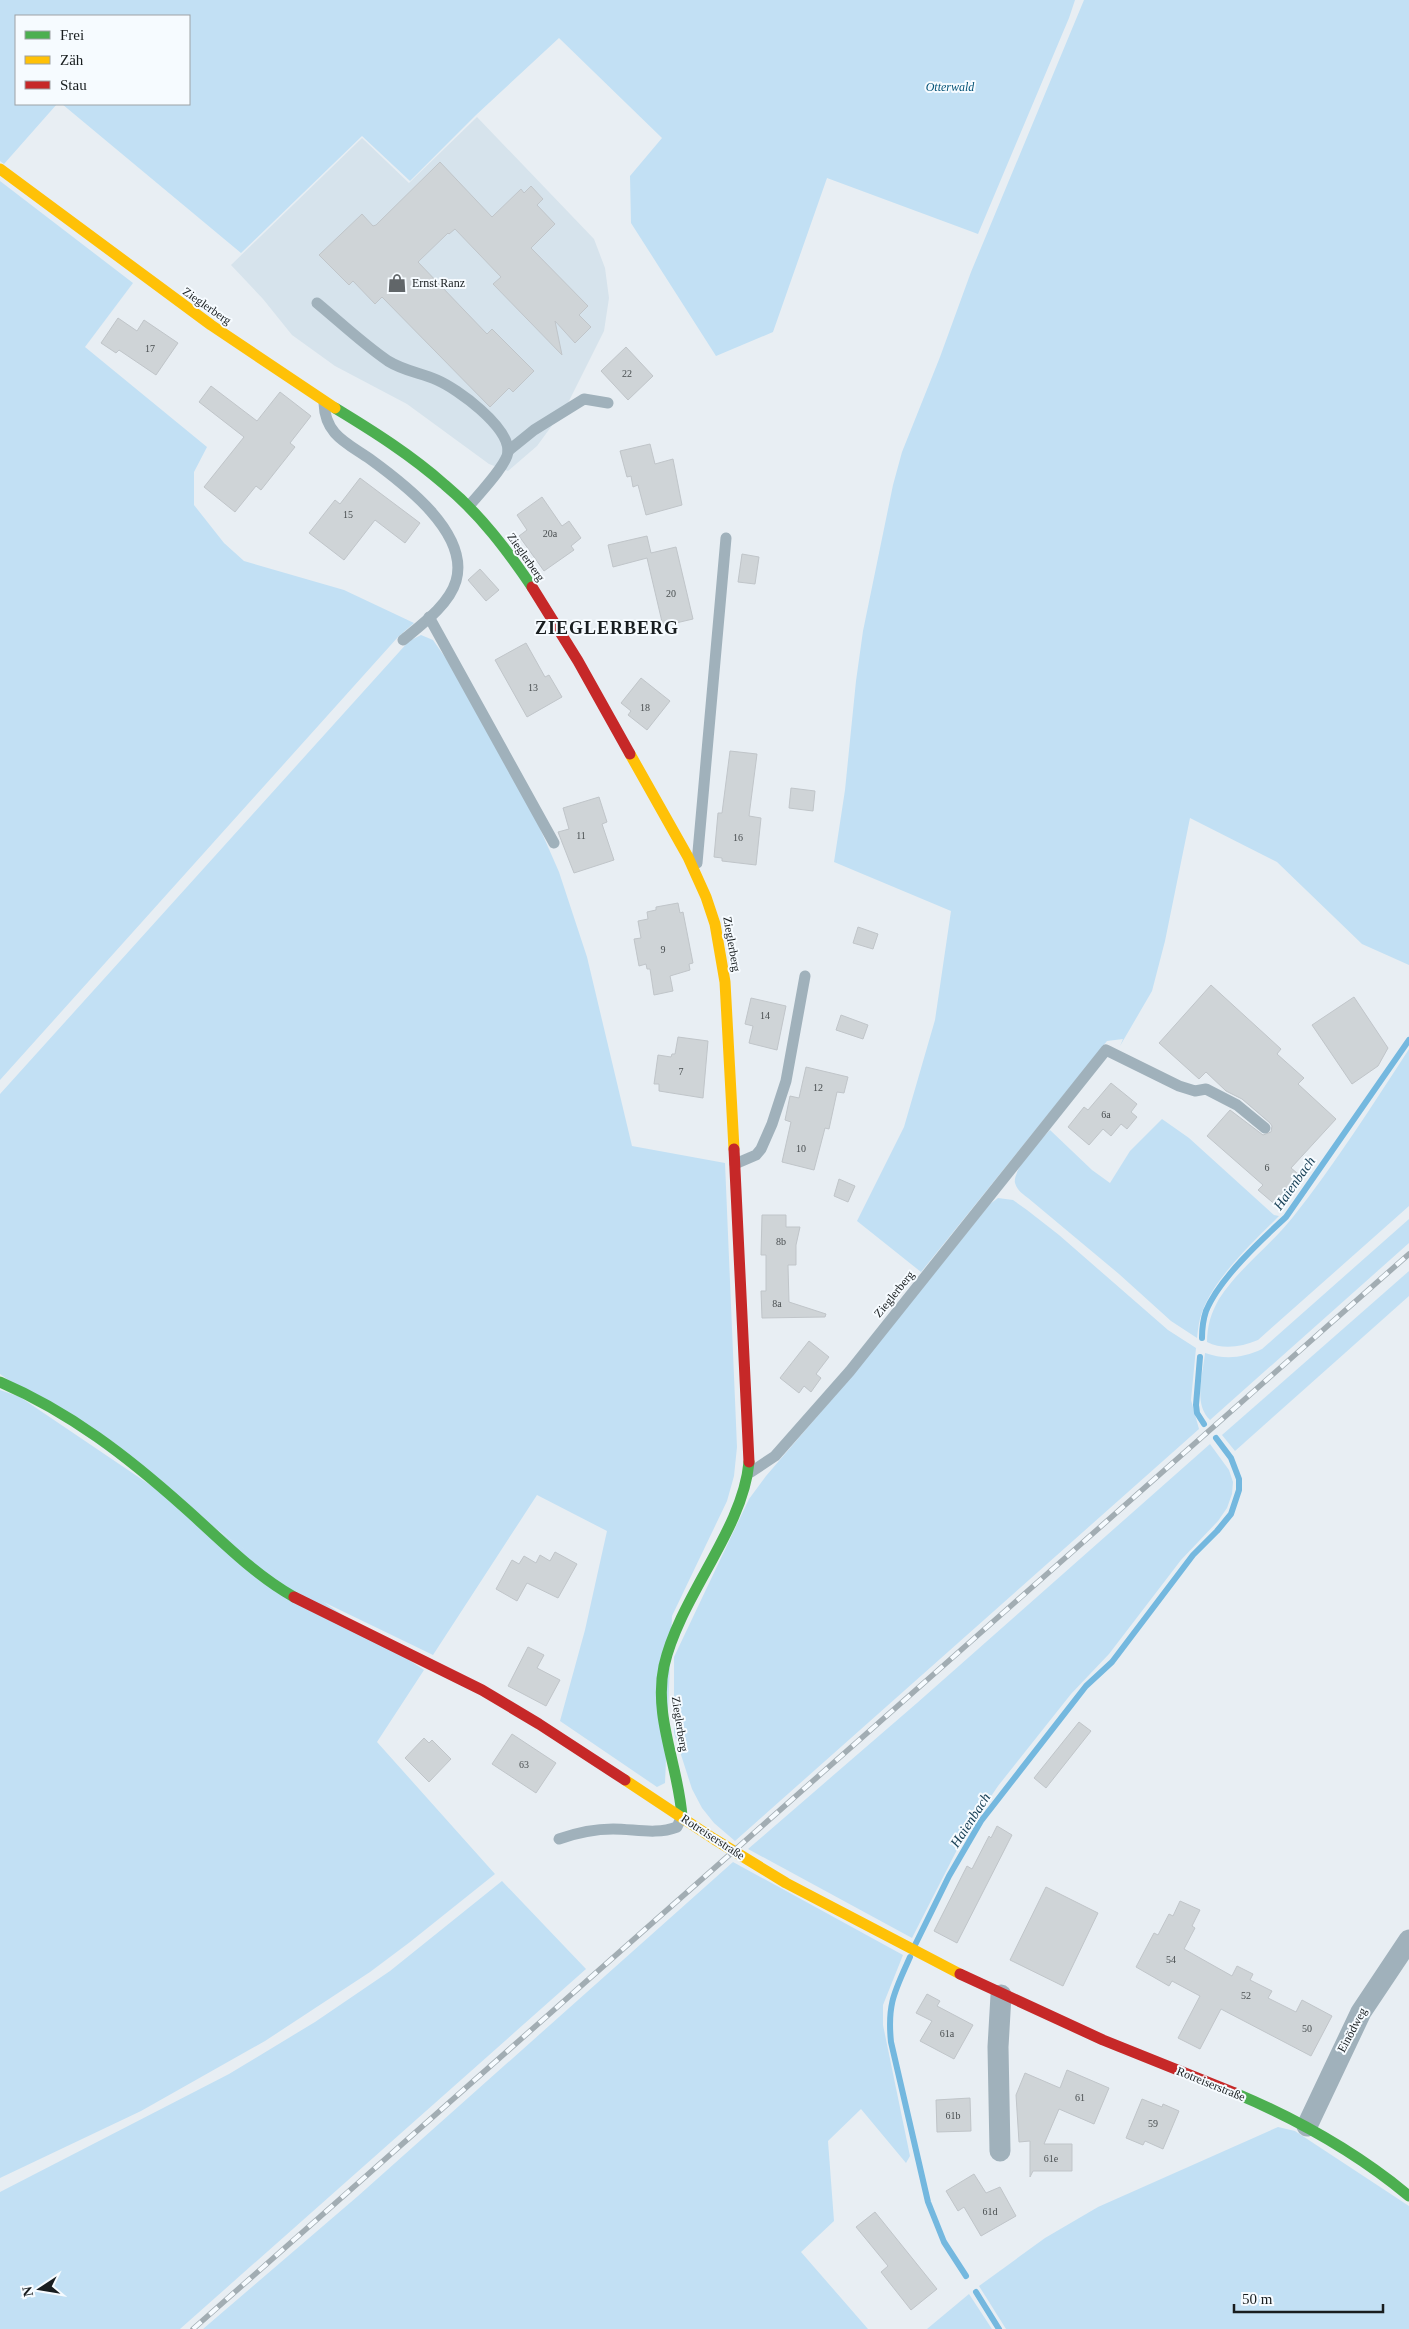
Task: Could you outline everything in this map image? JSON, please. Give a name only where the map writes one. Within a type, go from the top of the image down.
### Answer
[{"type":"street","name":"Zieglerberg","points":[[0,169],[146,280],[324,402],[421,465],[469,506],[518,568],[545,608],[696,875],[714,916],[721,947],[728,1026],[748,1423],[748,1473],[728,1523],[675,1631],[663,1669],[661,1697],[664,1728],[682,1801],[682,1817]]},
{"type":"street","name":"Rotreiserstraße","points":[[0,1382],[33,1395],[96,1432],[153,1479],[260,1574],[280,1588],[362,1631],[456,1676],[549,1729],[785,1882],[1001,1995],[1104,2041],[1231,2092],[1307,2126],[1355,2154],[1409,2196]]},
{"type":"street","name":"Einödweg","points":[[1307,2126],[1361,2012],[1409,1940]]},
{"type":"street","points":[[1000,2151],[998,2046],[1001,1995]]},
{"type":"lane","points":[[317,303],[388,360],[410,372],[449,386],[496,426],[506,441],[508,452]]},
{"type":"lane","points":[[469,506],[504,461],[508,452],[534,430],[584,399],[608,403]]},
{"type":"lane","points":[[324,402],[324,416],[330,428],[349,446],[384,470],[418,500],[443,527],[454,548],[458,564],[455,582],[443,601],[403,640]]},
{"type":"lane","points":[[696,875],[726,538]]},
{"type":"lane","points":[[428,617],[554,843]]},
{"type":"lane","points":[[735,1164],[749,1159],[761,1149],[777,1110],[792,1056],[805,976]]},
{"type":"lane","name":"Zieglerberg","points":[[748,1473],[775,1456],[850,1370],[1106,1050],[1179,1086],[1195,1091],[1206,1089],[1237,1105],[1265,1128]]},
{"type":"lane","points":[[559,1839],[604,1829],[669,1830],[676,1827],[682,1817]]},
{"type":"shaded area","points":[[477,117],[594,239],[605,268],[609,298],[604,331],[567,405],[537,446],[508,471],[489,464],[407,404],[335,366],[292,335],[263,299],[231,265],[362,138],[409,183]]},
{"type":"green space","name":"Otterwald","points":[[0,0],[1075,0],[978,234],[827,178],[773,332],[716,356],[631,223],[630,176],[662,138],[559,38],[476,115],[410,181],[362,136],[241,253],[63,105],[190,105],[190,15],[15,15],[15,105],[56,105],[4,164],[0,161]]},
{"type":"green space","points":[[1084,0],[1409,0],[1409,965],[1362,944],[1277,862],[1190,818],[1165,941],[1152,991],[1120,1046],[1123,1039],[1107,1041],[921,1272],[857,1221],[904,1127],[935,1020],[951,911],[834,862],[845,790],[856,681],[863,631],[893,485],[902,452],[971,272]]},
{"type":"green space","points":[[0,181],[133,283],[85,347],[207,447],[194,472],[194,505],[224,543],[244,561],[344,590],[414,623],[398,637],[0,1080]]},
{"type":"green space","points":[[421,635],[433,640],[447,660],[538,824],[559,872],[587,957],[632,1146],[725,1163],[737,1447],[734,1476],[727,1501],[672,1616],[665,1783],[657,1787],[560,1721],[585,1630],[607,1531],[537,1495],[433,1655],[307,1594],[0,1374],[0,1094],[409,641]]},
{"type":"green space","points":[[1409,1049],[1409,1206],[1258,1340],[1232,1347],[1219,1346],[1207,1342],[1210,1320],[1219,1299],[1236,1277],[1284,1228],[1309,1197]]},
{"type":"green space","points":[[1162,1119],[1189,1138],[1274,1215],[1279,1216],[1225,1273],[1216,1286],[1202,1312],[1197,1338],[1171,1321],[1119,1274],[1022,1193],[1015,1183],[1015,1177],[1022,1163],[1050,1130],[1092,1170],[1110,1183],[1130,1151]]},
{"type":"green space","points":[[998,1198],[1013,1200],[1027,1210],[1059,1235],[1168,1330],[1196,1348],[1191,1400],[1199,1429],[735,1841],[714,1823],[702,1808],[692,1789],[674,1733],[674,1657],[749,1499],[766,1476],[851,1377],[990,1204]]},
{"type":"green space","points":[[1409,1219],[1409,1243],[1210,1420],[1205,1413],[1200,1397],[1205,1353],[1220,1357],[1234,1357],[1262,1349]]},
{"type":"green space","points":[[1409,1271],[1409,1296],[1235,1451],[1222,1435]]},
{"type":"green space","points":[[0,1390],[20,1397],[424,1670],[377,1742],[495,1874],[370,1972],[265,2041],[141,2111],[0,2178]]},
{"type":"green space","points":[[1210,1444],[1229,1470],[1233,1482],[1232,1494],[1227,1508],[1218,1521],[1181,1560],[1109,1654],[1071,1694],[998,1786],[963,1838],[912,1938],[748,1849],[917,1703]]},
{"type":"green space","points":[[733,1862],[903,1955],[883,2005],[883,2025],[910,2156],[906,2163],[861,2109],[828,2141],[834,2221],[801,2252],[868,2329],[203,2329],[358,2196]]},
{"type":"green space","points":[[502,1881],[586,1969],[180,2329],[0,2329],[0,2192],[229,2074],[315,2022],[390,1971]]},
{"type":"green space","points":[[1278,2127],[1295,2131],[1409,2206],[1409,2329],[1006,2329],[979,2286],[1045,2238],[1098,2207]]},
{"type":"green space","points":[[969,2294],[992,2329],[927,2329]]},
{"type":"building","points":[[440,162],[492,217],[521,189],[524,193],[531,186],[543,199],[537,205],[555,224],[531,248],[588,306],[579,315],[591,327],[575,343],[555,321],[562,355],[493,284],[501,277],[455,229],[448,233],[418,262],[487,334],[492,329],[534,371],[513,392],[509,388],[490,407],[382,297],[375,304],[353,281],[349,285],[319,255],[362,214],[373,226],[376,225]]},
{"type":"building","points":[[118,318],[137,331],[144,320],[178,343],[156,375],[119,350],[116,353],[101,343]]},
{"type":"building","points":[[626,347],[653,376],[628,400],[601,371]]},
{"type":"building","points":[[211,386],[257,421],[280,392],[311,416],[290,443],[295,447],[261,490],[256,486],[235,512],[204,487],[244,437],[199,402]]},
{"type":"building","points":[[650,444],[655,464],[673,459],[682,505],[646,515],[638,485],[633,487],[631,476],[627,477],[620,451]]},
{"type":"building","points":[[360,478],[420,523],[405,543],[375,520],[344,560],[309,533],[335,500],[340,504]]},
{"type":"building","points":[[542,497],[562,526],[569,521],[581,538],[571,546],[574,550],[544,571],[519,536],[527,530],[517,515]]},
{"type":"building","points":[[647,536],[651,553],[676,547],[693,619],[663,626],[647,558],[613,567],[608,545]]},
{"type":"building","points":[[742,554],[759,557],[755,584],[738,582]]},
{"type":"building","points":[[480,569],[499,590],[486,601],[468,580]]},
{"type":"building","points":[[526,643],[545,677],[549,675],[562,697],[527,717],[495,660]]},
{"type":"building","points":[[641,678],[670,701],[647,730],[628,715],[631,711],[621,703]]},
{"type":"building","points":[[730,751],[757,754],[749,816],[761,818],[756,865],[722,861],[722,858],[714,857],[718,813],[722,813]]},
{"type":"building","points":[[791,788],[815,791],[813,811],[789,808]]},
{"type":"building","points":[[599,797],[607,822],[602,824],[614,860],[574,873],[558,832],[569,829],[563,808]]},
{"type":"building","points":[[678,903],[680,913],[683,912],[693,963],[689,964],[690,970],[670,976],[673,991],[654,995],[650,969],[647,969],[646,964],[639,966],[634,939],[641,938],[638,921],[648,919],[647,912],[656,910],[656,907]]},
{"type":"building","points":[[858,927],[878,934],[873,949],[853,943]]},
{"type":"building","points":[[1211,985],[1281,1049],[1277,1054],[1304,1078],[1298,1084],[1336,1119],[1291,1168],[1303,1178],[1278,1207],[1258,1190],[1263,1185],[1207,1136],[1230,1110],[1263,1135],[1271,1132],[1272,1126],[1270,1123],[1242,1099],[1226,1091],[1206,1072],[1199,1079],[1159,1043]]},
{"type":"building","points":[[1354,997],[1388,1048],[1378,1066],[1352,1084],[1312,1025]]},
{"type":"building","points":[[751,998],[786,1006],[777,1050],[749,1043],[753,1026],[745,1024]]},
{"type":"building","points":[[841,1015],[868,1025],[863,1039],[836,1030]]},
{"type":"building","points":[[678,1037],[708,1041],[703,1098],[659,1091],[659,1084],[654,1084],[658,1055],[671,1057],[672,1054],[675,1054]]},
{"type":"building","points":[[806,1067],[848,1077],[844,1093],[837,1092],[829,1129],[825,1128],[814,1170],[782,1162],[791,1122],[785,1120],[790,1096],[799,1098]]},
{"type":"building","points":[[1111,1083],[1137,1104],[1131,1112],[1137,1117],[1127,1129],[1121,1124],[1111,1136],[1103,1129],[1089,1145],[1068,1127],[1084,1107],[1088,1110]]},
{"type":"building","points":[[839,1179],[855,1186],[848,1202],[834,1196]]},
{"type":"building","points":[[762,1215],[786,1215],[786,1227],[800,1227],[796,1245],[796,1265],[788,1265],[789,1302],[826,1314],[825,1317],[762,1318],[761,1291],[766,1291],[766,1255],[761,1255]]},
{"type":"building","points":[[809,1341],[829,1357],[816,1374],[821,1378],[811,1392],[804,1386],[799,1393],[780,1378]]},
{"type":"building","points":[[555,1552],[577,1564],[558,1598],[527,1583],[517,1601],[496,1589],[512,1560],[519,1564],[524,1556],[536,1563],[540,1555],[550,1561]]},
{"type":"building","points":[[528,1647],[544,1655],[537,1668],[560,1680],[546,1706],[508,1686]]},
{"type":"building","points":[[1079,1722],[1091,1731],[1046,1788],[1034,1778]]},
{"type":"building","points":[[512,1734],[556,1763],[536,1793],[492,1764]]},
{"type":"building","points":[[424,1738],[429,1743],[432,1740],[451,1759],[429,1782],[405,1758]]},
{"type":"building","points":[[997,1826],[1012,1835],[957,1943],[934,1931],[967,1866],[972,1869],[989,1836],[991,1838]]},
{"type":"building","points":[[1046,1887],[1098,1913],[1063,1986],[1010,1960]]},
{"type":"building","points":[[1180,1901],[1200,1910],[1192,1926],[1195,1928],[1184,1949],[1232,1976],[1237,1966],[1253,1974],[1250,1980],[1272,1991],[1268,1998],[1296,2012],[1302,2000],[1332,2016],[1311,2056],[1221,2009],[1200,2049],[1178,2038],[1200,1996],[1172,1981],[1169,1986],[1136,1967],[1154,1933],[1158,1935],[1169,1914],[1173,1916]]},
{"type":"building","points":[[927,1994],[940,2001],[937,2006],[973,2025],[954,2059],[920,2041],[932,2021],[916,2013]]},
{"type":"building","points":[[1067,2070],[1109,2088],[1094,2124],[1059,2109],[1044,2144],[1072,2144],[1072,2171],[1033,2171],[1030,2177],[1030,2141],[1019,2142],[1016,2095],[1025,2073],[1060,2088]]},
{"type":"building","points":[[970,2098],[971,2131],[937,2132],[936,2100]]},
{"type":"building","points":[[1142,2099],[1162,2107],[1163,2104],[1179,2111],[1163,2149],[1145,2141],[1143,2145],[1126,2138]]},
{"type":"building","points":[[974,2174],[986,2193],[1000,2187],[1016,2216],[981,2236],[964,2207],[958,2211],[946,2191]]},
{"type":"building","points":[[875,2212],[937,2289],[911,2310],[881,2272],[888,2266],[856,2227]]},
{"type":"waterway","name":"Haienbach","points":[[1202,1338],[1206,1311],[1220,1286],[1230,1273],[1286,1217],[1409,1040]]},
{"type":"waterway","name":"Haienbach","points":[[1200,1357],[1196,1405],[1197,1413],[1204,1424]]},
{"type":"waterway","name":"Haienbach","points":[[915,1945],[949,1876],[981,1821],[1086,1686],[1112,1662],[1193,1555],[1231,1514],[1239,1490],[1239,1479],[1231,1458],[1216,1438]]},
{"type":"waterway","name":"Haienbach","points":[[910,1957],[893,1998],[890,2017],[891,2042],[928,2202],[944,2242],[966,2276]]},
{"type":"waterway","name":"Haienbach","points":[[976,2292],[999,2329]]},
{"type":"railway","points":[[193,2329],[1409,1254]]},
{"type":"traffic: fast","points":[[335,408],[405,454],[458,496],[492,533],[532,587]]},
{"type":"traffic: fast","points":[[0,1382],[50,1407],[97,1437],[164,1489],[237,1556],[265,1578],[294,1597]]},
{"type":"traffic: fast","points":[[682,1817],[680,1798],[664,1723],[661,1685],[664,1666],[683,1614],[724,1538],[735,1513],[744,1487],[749,1462]]},
{"type":"traffic: fast","points":[[1235,2093],[1282,2114],[1348,2151],[1409,2196]]},
{"type":"traffic: slow","points":[[0,169],[211,325],[335,408]]},
{"type":"traffic: slow","points":[[630,754],[688,857],[706,897],[715,924],[725,982],[734,1149]]},
{"type":"traffic: slow","points":[[625,1780],[714,1839],[786,1883],[960,1974]]},
{"type":"traffic: jam","points":[[532,587],[578,661],[630,754]]},
{"type":"traffic: jam","points":[[734,1149],[749,1462]]},
{"type":"traffic: jam","points":[[294,1597],[482,1690],[539,1724],[625,1780]]},
{"type":"traffic: jam","points":[[960,1974],[1103,2040],[1235,2093]]},
{"type":"place","name":"Ernst Ranz","points":[[397,283]]},
{"type":"district","name":"ZIEGLERBERG","points":[[607,628]]}]
